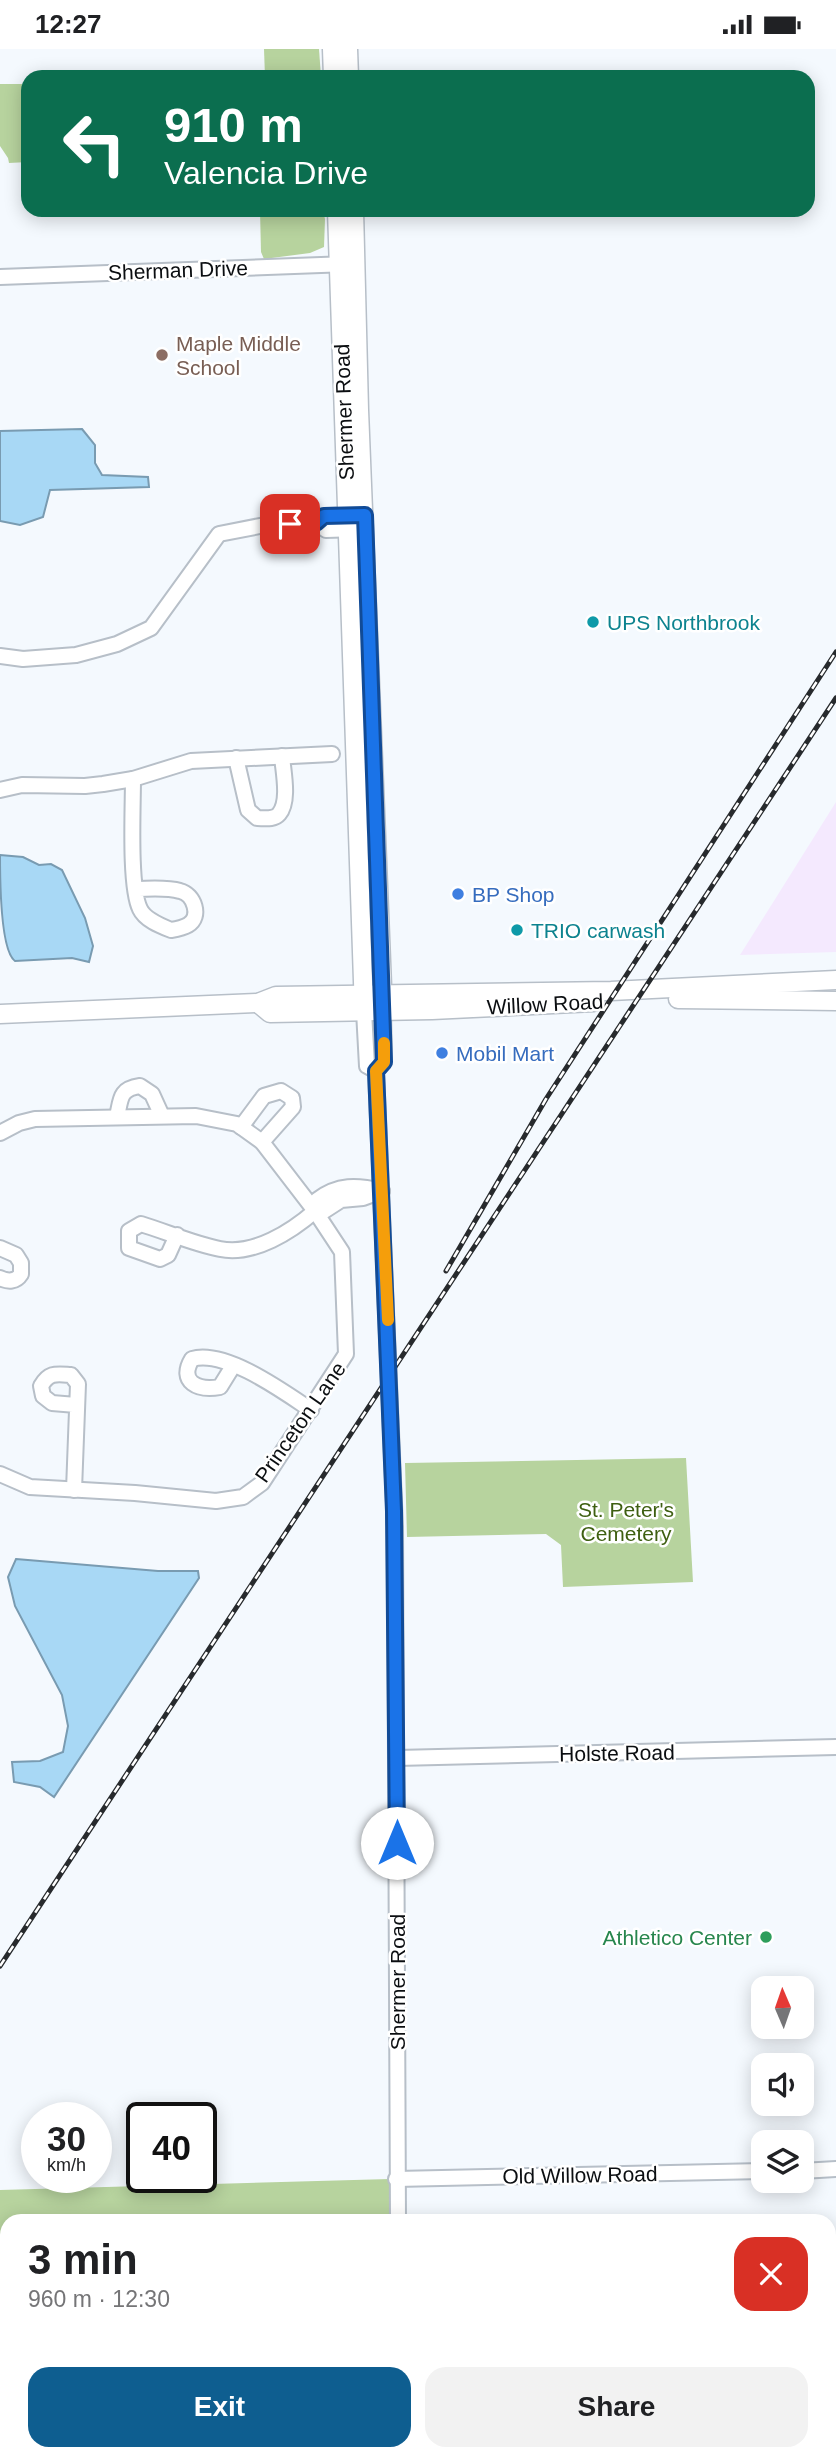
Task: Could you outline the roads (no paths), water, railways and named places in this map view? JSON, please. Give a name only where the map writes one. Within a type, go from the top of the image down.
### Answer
[{"type":"main road","points":[[332,49],[332,70]]},
{"type":"main road","points":[[348,49],[349,70]]},
{"type":"main road","name":"Shermer Road","points":[[338,217],[347,264],[356,522],[364,1003]]},
{"type":"main road","name":"Shermer Road","points":[[347,264],[353,217]]},
{"type":"main road","name":"Shermer Road","points":[[356,522],[383,1002]]},
{"type":"main road","name":"Willow Road","points":[[0,1014],[258,1003],[276,996],[364,1003],[836,980]]},
{"type":"main road","name":"Willow Road","points":[[383,1002],[836,1001]]},
{"type":"street","name":"Sherman Drive","points":[[0,277],[347,264]]},
{"type":"street","points":[[0,656],[23,659],[76,656],[117,644],[151,628],[219,534],[264,525],[316,523],[324,516],[356,522]]},
{"type":"street","points":[[0,790],[24,785],[85,786],[133,779],[191,761],[332,754]]},
{"type":"street","points":[[236,758],[248,810],[257,818],[271,818],[279,814],[284,801],[282,756]]},
{"type":"street","points":[[133,779],[135,888]]},
{"type":"street","name":"Shermer Road","points":[[383,1002],[384,1062],[376,1071],[394,1511],[398,2214]]},
{"type":"street","name":"Shermer Road","points":[[364,1003],[367,1066],[376,1071]]},
{"type":"street","points":[[117,1117],[122,1094],[129,1088],[140,1086],[152,1094],[162,1116]]},
{"type":"street","points":[[241,1127],[264,1096],[281,1091],[292,1098],[293,1107],[262,1142]]},
{"type":"street","name":"Princeton Lane","points":[[0,1474],[30,1487],[216,1501],[243,1497],[262,1483],[346,1354],[342,1252],[315,1210],[262,1142],[237,1124],[196,1116],[162,1116],[35,1119],[1,1129]]},
{"type":"street","points":[[177,1235],[222,1250],[246,1248],[297,1227],[315,1210],[324,1211],[341,1200],[363,1198],[382,1191]]},
{"type":"street","points":[[0,1248],[16,1255],[22,1267],[21,1274],[14,1280],[0,1278]]},
{"type":"street","points":[[233,1366],[263,1377],[311,1410]]},
{"type":"street","points":[[74,1490],[76,1405]]},
{"type":"street","name":"Holste Road","points":[[397,1758],[836,1747]]},
{"type":"street","points":[[814,2170],[836,2169]]},
{"type":"street","name":"Old Willow Road","points":[[396,2179],[751,2171]]},
{"type":"water","points":[[82,429],[95,445],[95,463],[102,475],[148,477],[149,487],[50,490],[43,517],[20,525],[0,521],[0,431]]},
{"type":"water","points":[[0,855],[23,857],[39,865],[51,864],[62,870],[85,918],[93,946],[89,962],[72,958],[15,961],[6,943],[4,929]]},
{"type":"water","points":[[16,1559],[158,1571],[198,1571],[199,1578],[54,1797],[40,1787],[14,1782],[12,1762],[40,1761],[63,1752],[68,1726],[62,1695],[15,1606],[8,1577]]},
{"type":"railway","points":[[446,1271],[546,1099],[836,652]]},
{"type":"railway","points":[[0,1966],[836,698]]},
{"type":"place","name":"Maple Middle School","points":[[162,355]]},
{"type":"place","name":"UPS Northbrook","points":[[593,622]]},
{"type":"place","name":"BP Shop","points":[[458,894]]},
{"type":"place","name":"TRIO carwash","points":[[517,930]]},
{"type":"place","name":"Mobil Mart","points":[[442,1053]]},
{"type":"place","name":"Athletico Center","points":[[766,1937]]},
{"type":"park label","name":"St. Peter's Cemetery","points":[[626,1521]]}]
